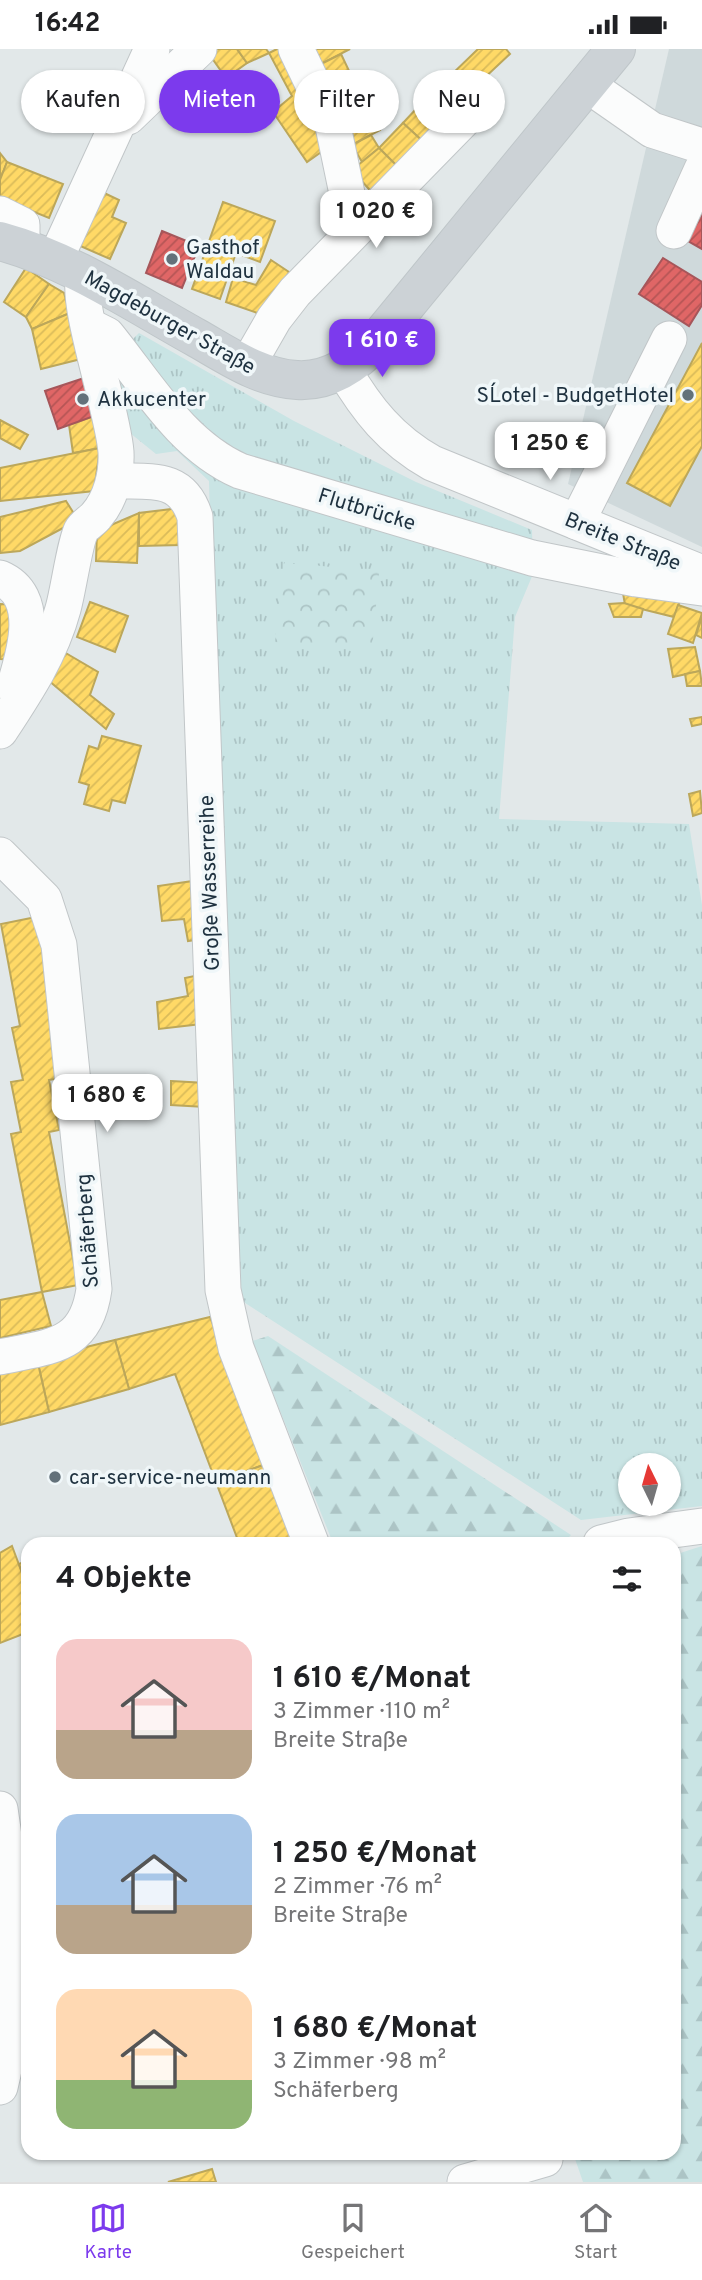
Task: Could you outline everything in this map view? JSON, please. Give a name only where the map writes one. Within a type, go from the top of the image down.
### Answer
[{"type":"main road","points":[[343,369],[368,350],[404,310],[616,49]]},
{"type":"main road","name":"Magdeburger Straße","points":[[40,256],[247,366],[279,378],[300,380],[343,369]]},
{"type":"street","points":[[40,256],[111,134],[152,49]]},
{"type":"street","points":[[111,134],[199,49]]},
{"type":"street","points":[[296,49],[333,126],[350,208],[365,221]]},
{"type":"street","points":[[586,84],[652,130],[702,146]]},
{"type":"street","points":[[247,366],[274,319],[295,292],[450,133]]},
{"type":"street","points":[[674,231],[702,169]]},
{"type":"street","points":[[0,214],[22,225],[40,256],[81,285],[113,423],[116,454],[114,481],[107,500],[97,515],[80,531],[62,613],[34,680],[0,731]]},
{"type":"street","name":"Flutbrücke","points":[[89,326],[107,335],[185,432],[223,463],[240,471],[532,558],[636,579],[702,588]]},
{"type":"street","points":[[577,522],[669,339]]},
{"type":"street","name":"Breite Straße","points":[[343,369],[371,414],[416,454],[452,473],[702,573]]},
{"type":"street","name":"Große Wasserreihe","points":[[114,481],[172,485],[191,502],[195,517],[223,1290],[236,1348],[309,1537]]},
{"type":"street","points":[[0,578],[20,590],[26,607],[27,623],[16,681],[0,731]]},
{"type":"street","name":"Schäferberg","points":[[0,855],[44,899],[59,944],[94,1289],[91,1311],[72,1337],[61,1343],[0,1357]]},
{"type":"street","points":[[625,1537],[702,1526]]},
{"type":"street","points":[[0,1809],[13,1908],[15,1953],[12,2020],[0,2087]]},
{"type":"street","points":[[465,2182],[547,2164]]},
{"type":"shaded area","points":[[669,49],[702,49],[702,547],[568,484]]},
{"type":"green space","points":[[139,333],[294,421],[416,482],[532,530],[533,574],[515,617],[499,819],[689,824],[702,905],[702,1506],[681,1508],[681,1453],[618,1453],[618,1516],[581,1520],[242,1301],[218,868],[209,481],[177,451],[156,454],[130,433],[110,362]]},
{"type":"green space","points":[[284,562],[379,572],[372,650],[275,642]]},
{"type":"green space","points":[[268,1336],[571,1535],[331,1537],[252,1341]]},
{"type":"green space","points":[[702,1546],[702,2182],[583,2182],[575,2160],[681,2160],[681,1553]]},
{"type":"building: Wohnen","points":[[237,49],[247,63],[237,70],[220,70],[207,51]]},
{"type":"building: Wohnen","points":[[237,49],[266,49],[269,53],[247,63]]},
{"type":"building: Wohnen","points":[[277,49],[291,49],[301,70],[294,70],[294,133],[329,133],[334,143],[307,162],[280,122],[280,106],[292,96],[269,53]]},
{"type":"building: Wohnen","points":[[303,49],[350,49],[313,68]]},
{"type":"building: Wohnen","points":[[478,49],[506,49],[510,54],[493,70],[456,70]]},
{"type":"building: Wohnen","points":[[341,54],[349,70],[314,70],[313,68]]},
{"type":"building: Wohnen","points":[[413,112],[413,132],[403,123]]},
{"type":"building: Wohnen","points":[[403,123],[429,147],[404,173],[379,148],[393,133],[399,133],[399,127]]},
{"type":"building: Wohnen","points":[[346,133],[374,133],[352,145]]},
{"type":"building: Wohnen","points":[[414,133],[442,133],[429,147]]},
{"type":"building: Wohnen","points":[[371,135],[379,148],[362,162],[352,145]]},
{"type":"building: Wohnen","points":[[379,148],[404,173],[376,197],[352,170]]},
{"type":"building: Wohnen","points":[[0,153],[7,162],[0,180]]},
{"type":"building: Wohnen","points":[[7,162],[63,184],[49,218],[0,198],[0,180]]},
{"type":"building: Wohnen","points":[[102,192],[119,200],[112,217],[126,223],[110,259],[78,245]]},
{"type":"building: Wohnen","points":[[223,202],[275,221],[260,262],[236,253],[220,299],[192,289]]},
{"type":"building: Wohnen","points":[[271,260],[289,272],[263,315],[226,302],[233,278],[256,285]]},
{"type":"building: Wohnen","points":[[26,268],[49,284],[26,317],[4,302]]},
{"type":"building: Wohnen","points":[[49,284],[64,293],[70,313],[32,329],[26,317]]},
{"type":"building: Wohnen","points":[[70,313],[81,359],[41,369],[32,329]]},
{"type":"building: Wohnen","name":"SL´otel - BudgetHotel","points":[[702,343],[702,446],[670,506],[627,483]]},
{"type":"building: Wohnen","points":[[97,415],[100,448],[73,453],[69,425]]},
{"type":"building: Wohnen","points":[[0,420],[28,435],[20,449],[0,438]]},
{"type":"building: Wohnen","points":[[100,448],[94,491],[0,501],[0,468]]},
{"type":"building: Wohnen","points":[[66,501],[78,520],[20,551],[0,553],[0,517]]},
{"type":"building: Wohnen","points":[[180,508],[181,545],[139,546],[139,513]]},
{"type":"building: Wohnen","points":[[139,513],[137,563],[96,561],[97,531]]},
{"type":"building: Wohnen","points":[[622,587],[680,601],[674,617],[625,605]]},
{"type":"building: Wohnen","points":[[90,602],[128,616],[115,652],[77,637]]},
{"type":"building: Wohnen","points":[[624,603],[643,609],[641,617],[614,617],[609,604]]},
{"type":"building: Wohnen","points":[[0,604],[18,605],[13,660],[0,659]]},
{"type":"building: Wohnen","points":[[678,605],[702,613],[693,643],[668,634]]},
{"type":"building: Wohnen","points":[[702,617],[702,638],[696,635]]},
{"type":"building: Wohnen","points":[[695,647],[700,671],[673,677],[668,649]]},
{"type":"building: Wohnen","points":[[64,652],[98,672],[90,695],[114,714],[106,729],[48,680]]},
{"type":"building: Wohnen","points":[[700,671],[702,686],[687,686],[685,674]]},
{"type":"building: Wohnen","points":[[702,717],[702,724],[692,726],[690,719]]},
{"type":"building: Wohnen","points":[[102,736],[141,746],[125,803],[112,800],[109,811],[84,804],[89,785],[79,782],[89,746],[98,749]]},
{"type":"building: Wohnen","points":[[700,791],[702,813],[693,816],[689,794]]},
{"type":"building: Wohnen","points":[[193,881],[202,939],[188,941],[184,919],[162,921],[158,886]]},
{"type":"building: Wohnen","points":[[41,916],[60,1078],[49,1080],[59,1130],[49,1132],[78,1285],[42,1292],[11,1134],[21,1132],[11,1082],[23,1080],[12,1028],[20,1026],[1,924]]},
{"type":"building: Wohnen","points":[[204,974],[201,1024],[159,1029],[157,1002],[188,996],[185,978]]},
{"type":"building: Wohnen","points":[[171,1081],[206,1083],[205,1107],[171,1105]]},
{"type":"building: Wohnen","points":[[42,1292],[51,1326],[0,1338],[0,1300]]},
{"type":"building: Wohnen","points":[[210,1317],[266,1464],[216,1482],[175,1374],[129,1389],[115,1340]]},
{"type":"building: Wohnen","points":[[115,1340],[129,1389],[49,1412],[37,1359]]},
{"type":"building: Wohnen","points":[[37,1359],[49,1412],[0,1425],[0,1369]]},
{"type":"building: Wohnen","points":[[266,1464],[293,1537],[237,1537],[216,1482]]},
{"type":"building: Wohnen","points":[[12,1546],[21,1570],[21,1635],[0,1643],[0,1553]]},
{"type":"building: Wohnen","points":[[212,2169],[216,2182],[168,2182]]},
{"type":"building: Handel","points":[[702,213],[702,249],[688,241]]},
{"type":"building: Handel","name":"Gasthof Waldau","points":[[162,231],[199,246],[182,288],[146,273]]},
{"type":"building: Handel","points":[[663,258],[702,282],[702,305],[689,326],[639,294]]},
{"type":"building: Handel","points":[[84,378],[97,415],[58,429],[45,391]]},
{"type":"place","name":"Gasthof Waldau","points":[[172,259]]},
{"type":"place","name":"SL´otel - BudgetHotel","points":[[688,395]]},
{"type":"place","name":"Akkucenter","points":[[83,399]]},
{"type":"place","name":"car-service-neumann","points":[[55,1477]]}]
